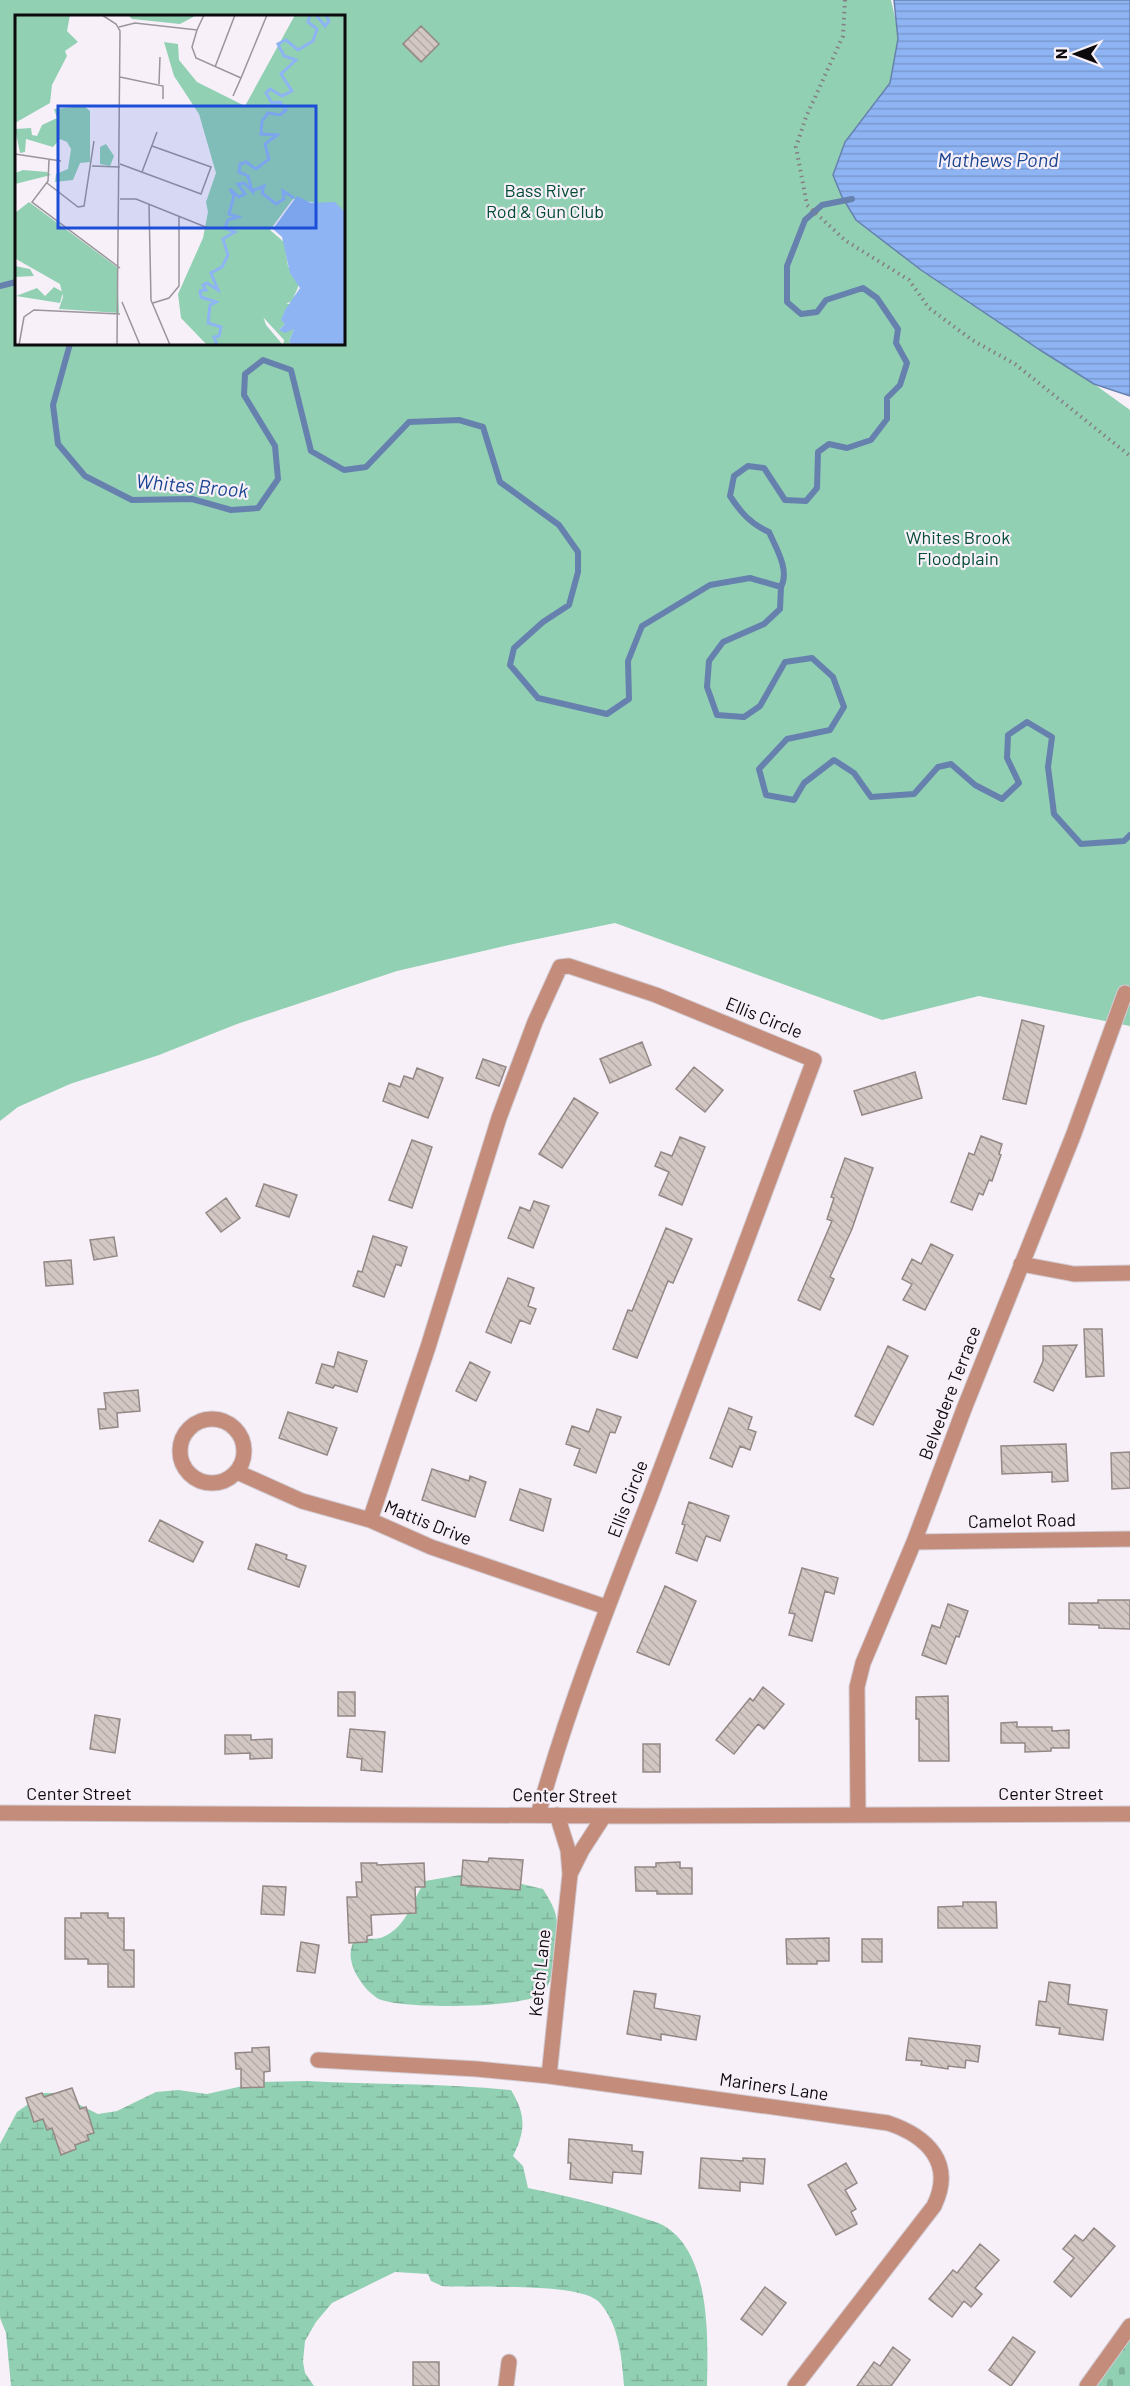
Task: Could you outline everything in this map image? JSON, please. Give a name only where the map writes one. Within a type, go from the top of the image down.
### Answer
[{"type":"street","name":"Ellis Circle","points":[[370,1520],[428,1347],[499,1118],[560,967],[569,966],[656,995],[814,1060],[653,1490],[606,1607],[571,1705],[538,1815]]},
{"type":"street","name":"Belvedere Terrace","points":[[858,1815],[857,1687],[863,1663],[914,1542],[1073,1136],[1125,993]]},
{"type":"street","points":[[1022,1264],[1074,1274],[1130,1273]]},
{"type":"street","points":[[210,1418],[230,1423],[238,1431],[245,1452],[243,1462],[237,1472],[230,1478],[213,1483],[204,1482],[188,1473],[180,1456],[180,1447],[183,1436],[190,1427],[210,1418]]},
{"type":"street","name":"Mattis Drive","points":[[237,1472],[302,1501],[370,1520],[431,1547],[606,1607]]},
{"type":"street","name":"Camelot Road","points":[[914,1542],[1130,1539]]},
{"type":"street","name":"Center Street","points":[[0,1814],[604,1816],[1130,1814]]},
{"type":"street","name":"Ketch Lane","points":[[549,2076],[570,1874],[568,1850],[557,1815]]},
{"type":"street","name":"Ketch Lane","points":[[570,1874],[604,1816]]},
{"type":"street","name":"Mariners Lane","points":[[318,2060],[477,2069],[549,2076],[888,2123],[904,2128],[928,2145],[934,2153],[941,2175],[941,2187],[934,2206],[795,2386]]},
{"type":"street","points":[[1087,2386],[1130,2326]]},
{"type":"street","points":[[506,2386],[509,2362]]},
{"type":"path","points":[[845,0],[843,36],[806,117],[796,147],[807,205],[846,241],[909,280],[929,308],[972,340],[1015,363],[1130,456]]},
{"type":"green space","points":[[0,0],[891,0],[909,77],[858,213],[1130,410],[1130,1026],[979,996],[882,1020],[615,923],[397,971],[237,1024],[159,1055],[70,1084],[18,1107],[0,1121]]},
{"type":"green space","points":[[460,1875],[509,1881],[543,1889],[553,1906],[557,1920],[552,1971],[544,1992],[508,2003],[458,2006],[408,2004],[377,1998],[365,1987],[354,1970],[351,1952],[355,1939],[380,1938],[391,1933],[408,1913],[425,1881]]},
{"type":"green space","points":[[307,2081],[511,2090],[522,2115],[522,2130],[513,2156],[523,2166],[528,2188],[598,2204],[653,2221],[666,2227],[681,2240],[692,2257],[704,2300],[707,2386],[624,2386],[621,2353],[611,2321],[600,2303],[589,2296],[572,2291],[526,2287],[442,2286],[431,2281],[428,2274],[395,2272],[332,2303],[316,2322],[305,2341],[303,2362],[305,2373],[314,2386],[11,2386],[6,2333],[0,2318],[0,2144],[17,2112],[44,2093],[63,2093],[98,2114],[117,2111],[156,2092],[178,2090],[207,2094],[260,2082]]},
{"type":"green space","points":[[1130,2337],[1130,2386],[1095,2386]]},
{"type":"water","name":"Mathews Pond","points":[[894,0],[1130,0],[1130,396],[1094,384],[921,270],[856,220],[842,197],[833,175],[845,142],[890,83],[898,39]]},
{"type":"building","points":[[421,26],[439,44],[421,62],[403,44]]},
{"type":"building","points":[[1022,1020],[1044,1026],[1026,1104],[1003,1099]]},
{"type":"building","points":[[642,1042],[651,1065],[610,1083],[600,1059]]},
{"type":"building","points":[[483,1059],[506,1067],[499,1086],[476,1078]]},
{"type":"building","points":[[694,1067],[723,1090],[705,1112],[676,1089]]},
{"type":"building","points":[[417,1068],[443,1078],[428,1118],[383,1101],[389,1083],[400,1087],[404,1076],[413,1079]]},
{"type":"building","points":[[915,1072],[922,1098],[862,1115],[854,1091]]},
{"type":"building","points":[[574,1098],[598,1113],[562,1168],[539,1154]]},
{"type":"building","points":[[981,1136],[1002,1144],[999,1154],[1001,1155],[992,1181],[989,1180],[983,1195],[979,1193],[972,1210],[951,1202],[969,1153],[974,1155]]},
{"type":"building","points":[[680,1137],[705,1147],[682,1205],[659,1195],[669,1172],[655,1166],[661,1152],[672,1156]]},
{"type":"building","points":[[412,1140],[432,1147],[412,1208],[389,1200]]},
{"type":"building","points":[[845,1158],[873,1168],[852,1229],[830,1277],[834,1279],[820,1310],[798,1300],[832,1221],[827,1219],[834,1198],[831,1197]]},
{"type":"building","points":[[264,1184],[297,1195],[289,1217],[256,1206]]},
{"type":"building","points":[[226,1198],[240,1218],[221,1232],[206,1213]]},
{"type":"building","points":[[534,1201],[549,1206],[533,1248],[508,1238],[520,1207],[530,1211]]},
{"type":"building","points":[[666,1228],[692,1239],[673,1283],[668,1281],[637,1358],[613,1349],[628,1310],[632,1311]]},
{"type":"building","points":[[373,1236],[407,1247],[401,1266],[396,1264],[384,1297],[353,1286],[358,1271],[362,1272]]},
{"type":"building","points":[[114,1237],[117,1256],[94,1260],[90,1240]]},
{"type":"building","points":[[931,1244],[953,1255],[925,1310],[903,1300],[912,1284],[902,1279],[912,1259],[921,1264]]},
{"type":"building","points":[[71,1260],[73,1284],[46,1286],[44,1262]]},
{"type":"building","points":[[508,1278],[534,1288],[528,1306],[536,1309],[530,1324],[520,1320],[511,1343],[486,1332]]},
{"type":"building","points":[[1084,1329],[1102,1329],[1104,1376],[1086,1377]]},
{"type":"building","points":[[1077,1345],[1053,1391],[1034,1382],[1043,1361],[1043,1346]]},
{"type":"building","points":[[888,1346],[908,1356],[873,1425],[855,1416]]},
{"type":"building","points":[[338,1352],[367,1361],[357,1392],[335,1385],[333,1388],[316,1383],[322,1364],[334,1367]]},
{"type":"building","points":[[470,1362],[490,1372],[476,1401],[456,1391]]},
{"type":"building","points":[[138,1390],[140,1411],[117,1413],[118,1427],[100,1429],[98,1409],[106,1409],[104,1393]]},
{"type":"building","points":[[729,1408],[752,1417],[748,1429],[756,1432],[750,1450],[740,1446],[732,1467],[710,1458]]},
{"type":"building","points":[[597,1409],[621,1417],[615,1433],[610,1432],[596,1473],[574,1465],[580,1449],[566,1444],[572,1426],[589,1432]]},
{"type":"building","points":[[288,1412],[337,1428],[327,1455],[279,1438]]},
{"type":"building","points":[[1066,1444],[1068,1481],[1052,1482],[1052,1472],[1002,1474],[1001,1446]]},
{"type":"building","points":[[1130,1452],[1130,1488],[1112,1489],[1111,1453]]},
{"type":"building","points":[[432,1469],[469,1481],[470,1476],[486,1482],[475,1517],[422,1500]]},
{"type":"building","points":[[520,1489],[551,1499],[543,1531],[510,1520]]},
{"type":"building","points":[[689,1502],[729,1516],[720,1541],[706,1536],[697,1561],[676,1553],[685,1525],[682,1524]]},
{"type":"building","points":[[160,1520],[203,1542],[193,1562],[149,1541]]},
{"type":"building","points":[[256,1544],[287,1555],[286,1559],[306,1566],[299,1587],[248,1569]]},
{"type":"building","points":[[802,1568],[838,1578],[834,1594],[825,1591],[812,1641],[789,1635],[795,1614],[789,1613]]},
{"type":"building","points":[[665,1586],[696,1601],[669,1665],[637,1652]]},
{"type":"building","points":[[1098,1600],[1130,1600],[1130,1629],[1069,1624],[1069,1603],[1098,1603]]},
{"type":"building","points":[[948,1604],[968,1611],[946,1664],[922,1655],[932,1625],[940,1628]]},
{"type":"building","points":[[763,1687],[784,1704],[764,1729],[758,1724],[734,1754],[716,1740],[750,1698],[753,1701]]},
{"type":"building","points":[[338,1692],[355,1692],[355,1716],[338,1716]]},
{"type":"building","points":[[948,1696],[949,1761],[919,1761],[919,1719],[916,1719],[916,1697]]},
{"type":"building","points":[[95,1715],[120,1719],[115,1753],[90,1749]]},
{"type":"building","points":[[1017,1722],[1017,1727],[1052,1727],[1052,1731],[1069,1730],[1069,1748],[1025,1752],[1025,1743],[1001,1743],[1001,1723]]},
{"type":"building","points":[[350,1729],[385,1732],[382,1772],[361,1770],[362,1759],[347,1757]]},
{"type":"building","points":[[225,1735],[251,1735],[251,1740],[272,1739],[272,1758],[250,1759],[250,1753],[225,1754]]},
{"type":"building","points":[[643,1744],[660,1744],[660,1772],[643,1772]]},
{"type":"building","points":[[489,1858],[523,1860],[520,1890],[461,1885],[463,1860],[488,1862]]},
{"type":"building","points":[[680,1862],[680,1868],[692,1868],[692,1894],[657,1894],[657,1891],[636,1891],[635,1867],[656,1867],[656,1863]]},
{"type":"building","points":[[361,1863],[377,1863],[377,1865],[424,1863],[425,1887],[415,1887],[416,1913],[371,1915],[372,1935],[367,1936],[367,1942],[349,1943],[347,1897],[357,1897],[356,1882],[362,1882]]},
{"type":"building","points":[[263,1886],[286,1887],[284,1915],[261,1914]]},
{"type":"building","points":[[963,1902],[996,1902],[997,1928],[938,1928],[938,1907],[963,1906]]},
{"type":"building","points":[[81,1913],[108,1913],[108,1918],[124,1918],[124,1950],[134,1950],[134,1987],[108,1987],[108,1964],[88,1964],[88,1959],[65,1959],[65,1918],[81,1918]]},
{"type":"building","points":[[829,1938],[829,1961],[817,1961],[817,1964],[787,1964],[786,1939]]},
{"type":"building","points":[[862,1939],[882,1939],[882,1962],[862,1962]]},
{"type":"building","points":[[301,1942],[319,1945],[315,1973],[297,1971]]},
{"type":"building","points":[[1049,1982],[1070,1985],[1068,2004],[1107,2010],[1103,2040],[1059,2034],[1060,2028],[1036,2025],[1039,2001],[1046,2002]]},
{"type":"building","points":[[634,1991],[656,1994],[654,2008],[700,2016],[696,2040],[661,2034],[661,2040],[627,2034]]},
{"type":"building","points":[[909,2038],[980,2046],[978,2062],[966,2060],[965,2068],[948,2066],[948,2069],[921,2065],[922,2061],[906,2060]]},
{"type":"building","points":[[269,2047],[270,2071],[264,2072],[264,2087],[241,2088],[241,2069],[236,2069],[235,2053],[252,2052],[252,2048]]},
{"type":"building","points":[[72,2088],[80,2109],[86,2107],[94,2133],[87,2135],[89,2140],[75,2145],[76,2149],[61,2155],[52,2128],[47,2130],[43,2119],[34,2122],[26,2098],[42,2093],[44,2097]]},
{"type":"building","points":[[569,2139],[632,2145],[632,2151],[643,2152],[641,2174],[613,2172],[612,2183],[570,2179]]},
{"type":"building","points":[[701,2158],[743,2161],[743,2158],[765,2159],[763,2184],[740,2182],[740,2191],[699,2188]]},
{"type":"building","points":[[846,2163],[857,2183],[845,2190],[856,2209],[851,2212],[857,2224],[836,2235],[808,2185]]},
{"type":"building","points":[[1094,2228],[1115,2246],[1071,2297],[1054,2282],[1074,2258],[1063,2249],[1075,2235],[1083,2241]]},
{"type":"building","points":[[980,2244],[999,2260],[975,2288],[982,2294],[971,2307],[964,2301],[952,2317],[929,2299],[953,2270],[957,2273]]},
{"type":"building","points":[[765,2287],[786,2303],[762,2335],[741,2319]]},
{"type":"building","points":[[1013,2337],[1035,2352],[1011,2386],[989,2370]]},
{"type":"building","points":[[893,2347],[910,2360],[891,2386],[857,2386],[874,2362],[880,2366]]},
{"type":"building","points":[[413,2362],[439,2362],[439,2386],[413,2386]]},
{"type":"waterway","points":[[781,587],[783,566],[769,532],[747,517],[730,496],[734,476],[748,466],[764,468],[785,500],[806,501],[817,488],[818,452],[829,444],[847,448],[871,440],[887,419],[887,398],[900,385],[907,363],[896,343],[898,329],[877,298],[863,288],[826,300],[817,312],[801,314],[787,302],[787,266],[805,220],[822,205],[852,199]]},
{"type":"waterway","name":"Whites Brook","points":[[0,286],[15,282]]},
{"type":"waterway","name":"Whites Brook","points":[[70,345],[53,405],[58,444],[85,476],[132,500],[192,499],[231,510],[258,508],[278,479],[275,446],[244,395],[245,374],[263,360],[291,370],[311,451],[344,470],[366,467],[409,422],[459,420],[483,427],[500,482],[559,525],[578,552],[578,572],[569,605],[543,622],[514,648],[510,665],[538,698],[607,714],[629,699],[628,661],[642,626],[710,585],[750,578],[781,587],[780,609],[764,624],[723,642],[709,661],[707,687],[717,715],[744,717],[760,706],[785,662],[812,658],[833,677],[844,707],[830,730],[787,739],[759,769],[766,795],[794,800],[804,783],[834,760],[854,773],[871,797],[914,794],[938,767],[951,764],[975,785],[1002,799],[1019,783],[1007,758],[1008,735],[1027,722],[1052,737],[1048,767],[1054,814],[1081,844],[1124,841],[1130,835]]},
{"type":"park label","name":"Bass River Rod & Gun Club","points":[[545,201]]},
{"type":"park label","name":"Whites Brook Floodplain","points":[[958,548]]}]
